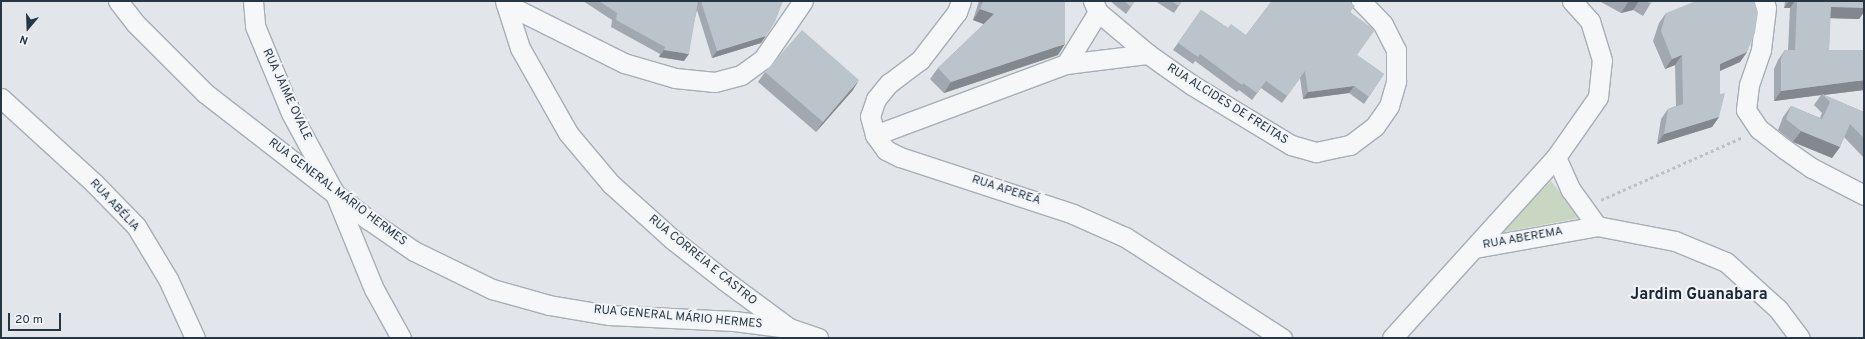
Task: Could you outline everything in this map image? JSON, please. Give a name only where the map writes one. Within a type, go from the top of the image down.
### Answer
[{"type":"street","name":"RUA GENERAL MÁRIO HERMES","points":[[118,1],[136,24],[205,94],[336,194],[414,251],[492,289],[549,305],[609,315],[734,321],[789,328]]},
{"type":"street","name":"RUA JAIME OVALE","points":[[253,1],[255,26],[288,106],[336,194],[374,289],[401,338]]},
{"type":"street","points":[[505,3],[624,63],[675,78],[715,82],[741,75],[763,59],[803,1]]},
{"type":"street","name":"RUA APEREÁ","points":[[961,1],[957,12],[920,60],[889,83],[876,99],[870,116],[875,135],[886,150],[900,158],[1073,214],[1125,237],[1282,338]]},
{"type":"street","name":"RUA ALCIDES DE FREITAS","points":[[1066,64],[1096,7],[1148,54],[1291,145],[1316,152],[1350,145],[1375,126],[1389,106],[1396,81],[1396,50],[1383,24],[1361,1]]},
{"type":"street","points":[[1475,248],[1556,157],[1598,97],[1602,60],[1590,21],[1572,1]]},
{"type":"street","points":[[1764,1],[1766,8],[1761,50],[1749,85],[1746,110],[1760,129],[1812,168],[1864,195]]},
{"type":"street","name":"RUA CORREIA E CASTRO","points":[[505,3],[520,48],[568,133],[611,184],[672,239],[789,328],[818,338]]},
{"type":"street","points":[[875,135],[1066,64],[1148,54]]},
{"type":"street","name":"RUA ABÉLIA","points":[[1,98],[94,182],[136,226],[168,279],[195,338]]},
{"type":"street","points":[[1556,157],[1571,190],[1597,226]]},
{"type":"street","name":"RUA ABEREMA","points":[[1392,338],[1475,248],[1597,226],[1675,241],[1726,262],[1778,309],[1800,338]]},
{"type":"path","points":[[1584,208],[1760,129]]},
{"type":"green space","points":[[1551,181],[1580,218],[1499,233]]},
{"type":"building","points":[[599,1],[698,1],[689,54],[664,50],[665,47],[616,20],[617,13]]},
{"type":"building","points":[[701,1],[783,1],[775,22],[766,36],[717,51]]},
{"type":"building","points":[[983,1],[1065,1],[1065,44],[951,82],[938,68],[994,14],[980,9]]},
{"type":"building","points":[[1124,1],[1135,1],[1131,7]]},
{"type":"building","points":[[1171,1],[1182,1],[1179,6]]},
{"type":"building","points":[[1272,1],[1349,1],[1355,6],[1350,12],[1375,30],[1357,55],[1384,74],[1369,97],[1354,86],[1308,92],[1305,71],[1287,96],[1266,81],[1257,93],[1243,83],[1242,85],[1200,54],[1198,57],[1178,43],[1201,10],[1228,28],[1231,24],[1246,35]]},
{"type":"building","points":[[1645,1],[1652,1],[1651,4]]},
{"type":"building","points":[[1696,1],[1754,1],[1758,12],[1755,33],[1747,52],[1720,64],[1720,94],[1725,93],[1719,117],[1664,134],[1668,109],[1683,104],[1682,55],[1672,59],[1661,31],[1666,13]]},
{"type":"building","points":[[1797,1],[1864,1],[1864,8],[1831,7],[1829,50],[1864,50],[1864,80],[1781,91],[1781,58],[1785,50],[1795,50]]},
{"type":"building","points":[[802,30],[859,80],[823,122],[765,72]]},
{"type":"building","points":[[1822,94],[1864,112],[1864,138],[1850,124],[1840,147],[1801,131],[1786,119],[1791,106],[1822,119],[1830,102]]},
{"type":"district","name":"Jardim Guanabara","points":[[1699,295]]}]
